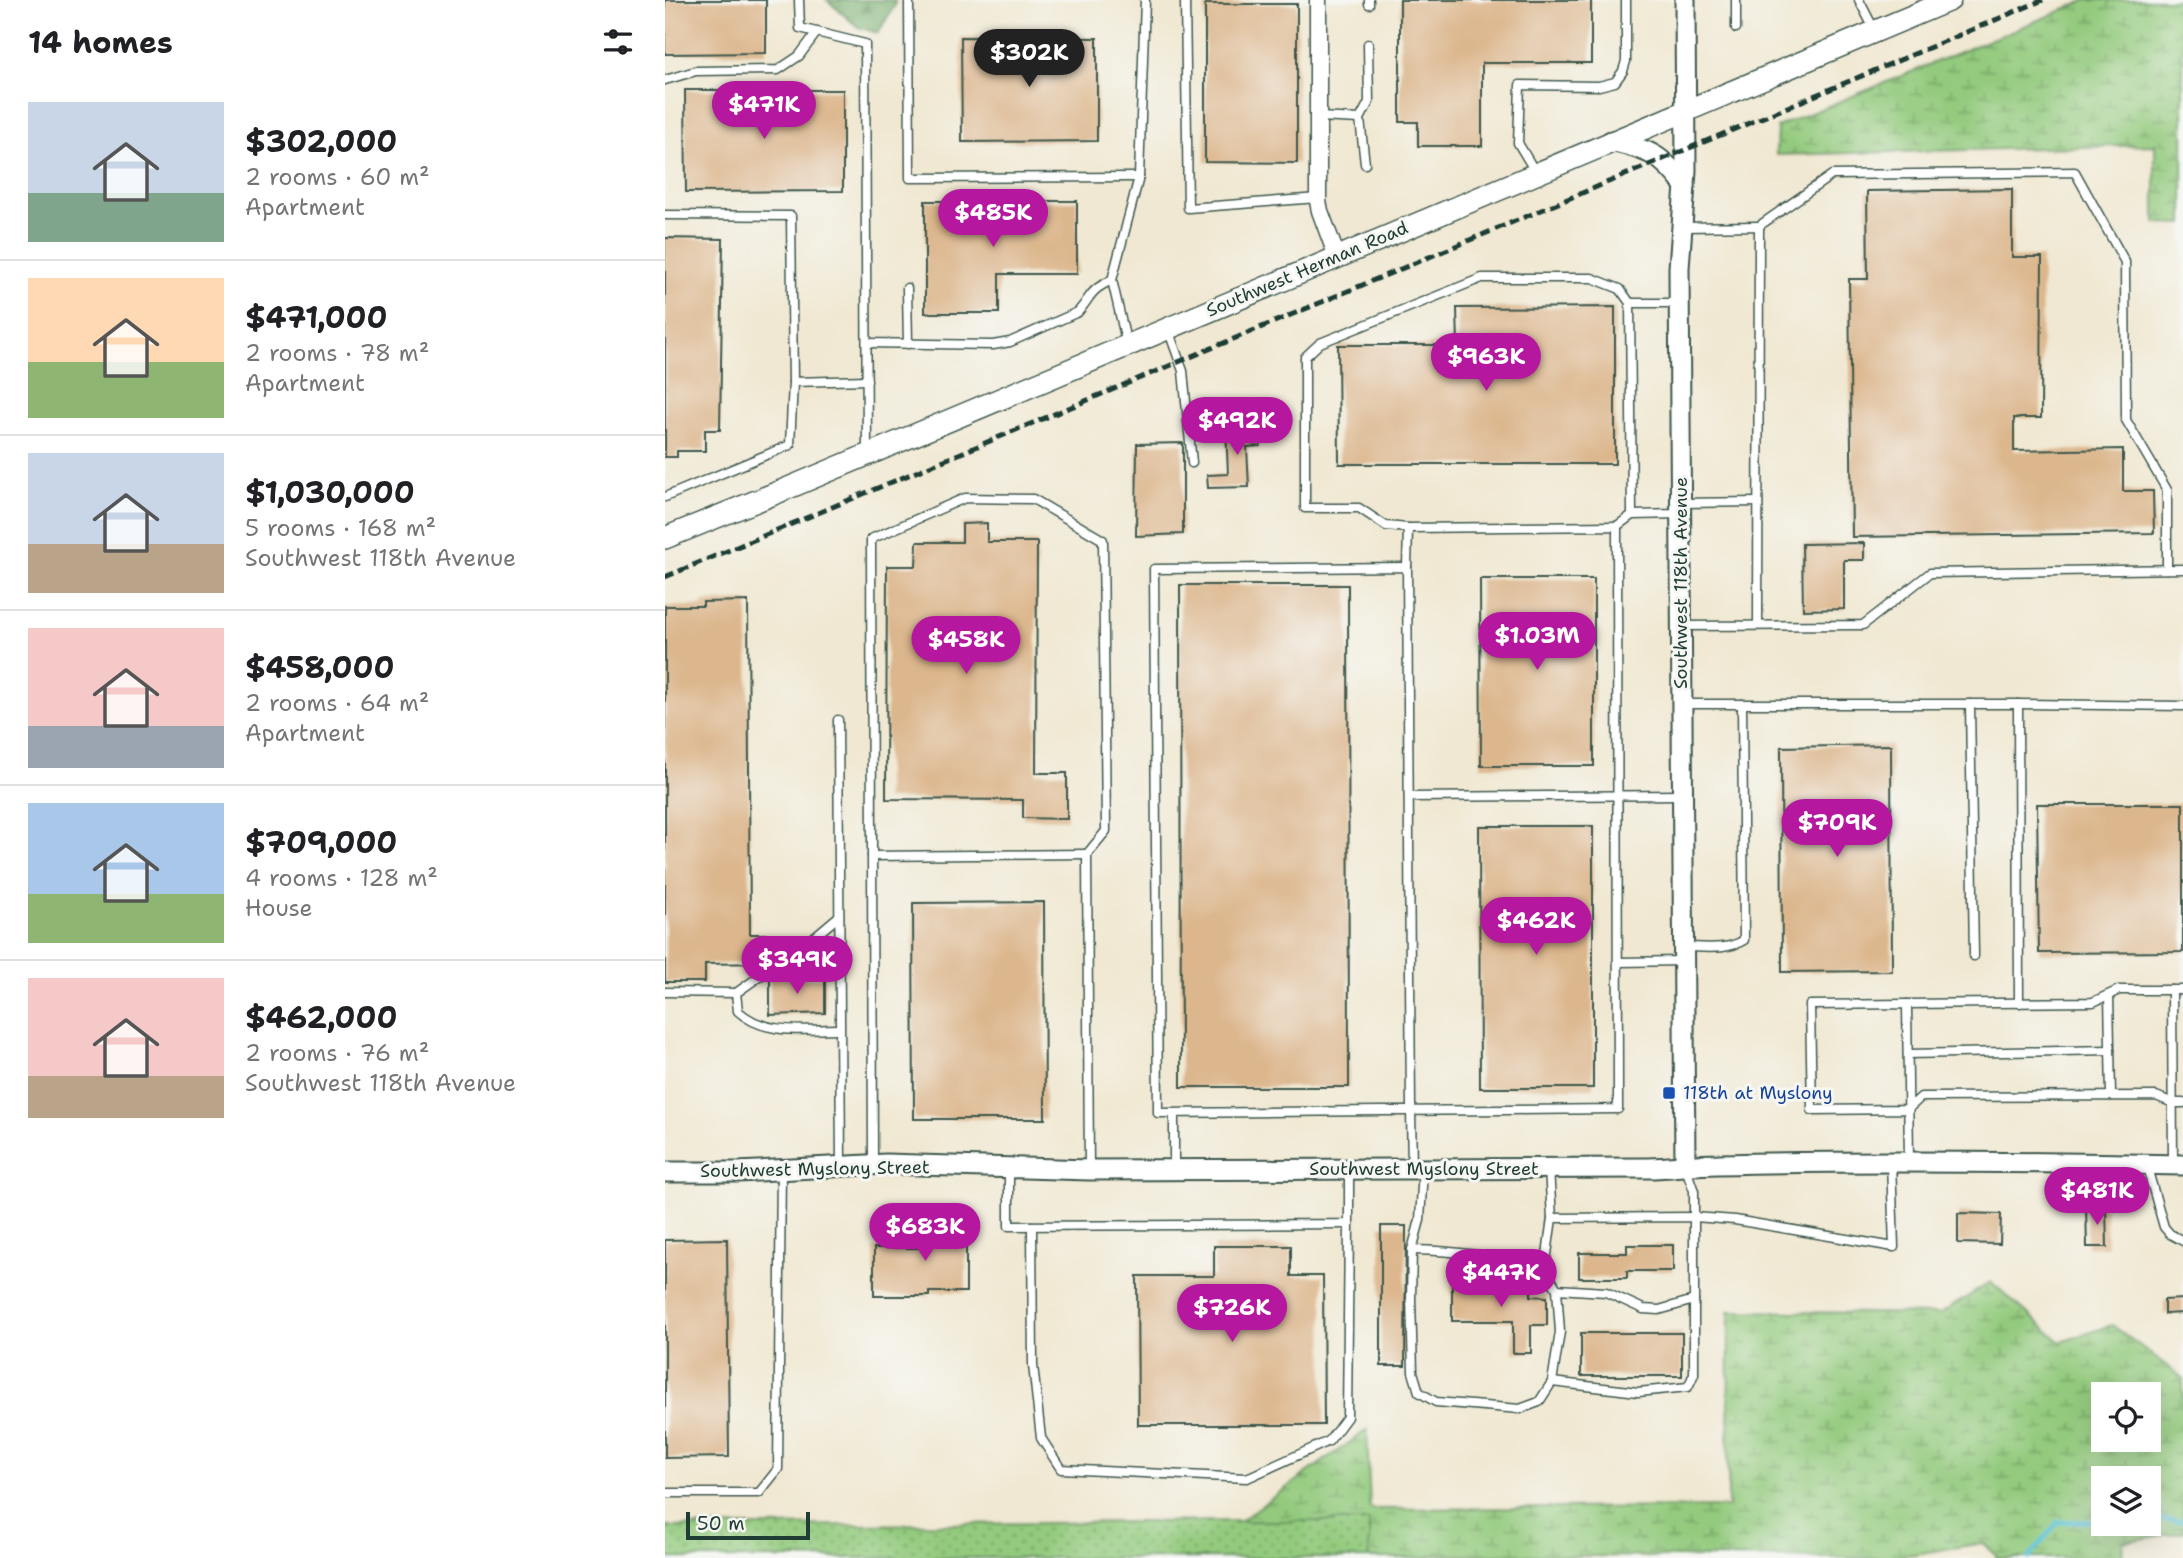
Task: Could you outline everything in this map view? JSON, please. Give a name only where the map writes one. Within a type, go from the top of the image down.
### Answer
[{"type":"main road","name":"Southwest Herman Road","points":[[665,538],[867,456],[1949,0]]},
{"type":"street","points":[[1318,0],[1318,198],[1319,211],[1337,257]]},
{"type":"street","name":"Southwest 118th Avenue","points":[[1685,0],[1685,186],[1679,303],[1685,1166]]},
{"type":"street","points":[[1611,141],[1640,148],[1656,156],[1676,173],[1685,186]]},
{"type":"street","name":"Southwest Myslony Street","points":[[665,1172],[873,1165],[1174,1170],[1549,1169],[1900,1162],[2178,1165]]},
{"type":"lane","points":[[799,0],[800,27],[865,44],[867,456]]},
{"type":"lane","points":[[909,0],[910,178],[1139,177]]},
{"type":"lane","points":[[1127,345],[1112,280],[1139,177],[1145,0]]},
{"type":"lane","points":[[1185,0],[1188,208],[1318,198]]},
{"type":"lane","points":[[1536,173],[1518,143],[1520,85],[1599,86],[1615,82],[1626,61],[1626,0]]},
{"type":"lane","points":[[1736,0],[1736,28]]},
{"type":"lane","points":[[1859,0],[1875,31]]},
{"type":"lane","points":[[665,80],[695,71],[778,70],[799,56],[817,32]]},
{"type":"lane","points":[[1365,164],[1360,119],[1369,102],[1368,44]]},
{"type":"lane","points":[[1318,117],[1360,119]]},
{"type":"lane","points":[[1682,227],[1759,226],[1832,175],[2075,172],[2125,262],[2126,420],[2167,490],[2167,569]]},
{"type":"lane","points":[[665,215],[791,216],[793,382],[790,445],[665,497]]},
{"type":"lane","points":[[1758,625],[1759,226]]},
{"type":"lane","points":[[1632,514],[1630,303],[1620,289],[1592,278],[1482,278],[1319,343],[1305,357],[1305,508],[1359,508],[1386,526],[1408,528],[1617,526],[1632,514],[1758,502]]},
{"type":"lane","points":[[867,343],[993,345],[1010,342],[1078,312],[1089,294],[1112,280]]},
{"type":"lane","points":[[908,288],[908,344]]},
{"type":"lane","points":[[1630,303],[1679,303]]},
{"type":"lane","points":[[1167,328],[1183,371],[1192,463]]},
{"type":"lane","points":[[793,382],[867,380]]},
{"type":"lane","points":[[873,1165],[871,538],[965,498],[1033,499],[1103,540],[1106,831],[1087,855],[1089,1170]]},
{"type":"lane","points":[[1407,567],[1154,569],[1158,1113],[1618,1109],[1617,526]]},
{"type":"lane","points":[[1408,528],[1411,1110],[1419,1220],[1412,1250],[1413,1372],[1419,1392],[1436,1402],[1520,1409],[1539,1402],[1552,1382],[1560,1332],[1557,1289],[1545,1269],[1552,1218],[1549,1169]]},
{"type":"lane","points":[[1681,626],[1863,625],[1930,573],[2183,569]]},
{"type":"lane","points":[[1681,704],[2183,706]]},
{"type":"lane","points":[[1618,962],[1735,945],[1744,940],[1742,704]]},
{"type":"lane","points":[[1971,704],[1974,956]]},
{"type":"lane","points":[[2018,704],[2019,1003]]},
{"type":"lane","points":[[838,720],[841,1166]]},
{"type":"lane","points":[[1409,797],[1682,795]]},
{"type":"lane","points":[[872,856],[1087,855]]},
{"type":"lane","points":[[665,992],[736,993],[807,943],[839,916]]},
{"type":"lane","points":[[2183,990],[2119,990],[2092,1002],[1810,1005],[1812,1110],[1908,1109],[1921,1097],[2156,1096],[2173,1103],[2183,1103]]},
{"type":"lane","points":[[2172,990],[2173,1103],[2178,1165]]},
{"type":"lane","points":[[736,993],[737,1011],[747,1020],[764,1027],[839,1029]]},
{"type":"lane","points":[[2109,995],[2111,1096]]},
{"type":"lane","points":[[1552,1218],[1693,1217],[1735,1220],[1894,1247],[1900,1162],[1908,1109],[1907,1004]]},
{"type":"lane","points":[[1908,1054],[2110,1050]]},
{"type":"lane","points":[[1174,1113],[1174,1170]]},
{"type":"lane","points":[[2146,1164],[2164,1227],[2169,1234],[2183,1241]]},
{"type":"lane","points":[[1552,1382],[1638,1392],[1688,1387],[1694,1374],[1694,1191],[1685,1166]]},
{"type":"lane","points":[[1009,1167],[1009,1226],[1349,1224]]},
{"type":"lane","points":[[665,1493],[759,1493],[778,1469],[781,1169]]},
{"type":"lane","points":[[1032,1226],[1033,1365],[1041,1438],[1061,1469],[1247,1478],[1329,1441],[1347,1417],[1349,1169]]},
{"type":"lane","points":[[1412,1250],[1453,1250],[1511,1259],[1545,1269]]},
{"type":"lane","points":[[1557,1289],[1606,1292],[1643,1309],[1659,1310],[1694,1300]]},
{"type":"green space","points":[[827,0],[895,0],[895,5],[878,33],[858,27]]},
{"type":"green space","points":[[2087,0],[2183,0],[2183,224],[2155,223],[2155,145],[1776,155],[1777,127]]},
{"type":"green space","points":[[1991,1282],[2061,1342],[2112,1325],[2183,1378],[2183,1532],[2161,1536],[2161,1466],[2091,1466],[2091,1536],[2159,1536],[2123,1542],[2122,1558],[1996,1558],[1983,1543],[1890,1558],[1431,1555],[1430,1558],[1369,1558],[1369,1521],[1240,1521],[1367,1430],[1370,1509],[1728,1507],[1729,1311],[1940,1314]]},
{"type":"green space","points":[[1370,1521],[1369,1558],[665,1558],[665,1527]]},
{"type":"building","points":[[665,0],[766,0],[766,53],[665,54]]},
{"type":"building","points":[[1400,0],[1591,0],[1591,63],[1482,63],[1482,146],[1418,146],[1418,122],[1400,122]]},
{"type":"building","points":[[1205,4],[1297,4],[1297,163],[1205,162]]},
{"type":"building","points":[[961,37],[1097,38],[1097,141],[962,142]]},
{"type":"building","points":[[685,90],[843,90],[843,191],[686,192]]},
{"type":"building","points":[[2012,189],[2012,257],[2042,257],[2041,418],[2014,418],[2014,451],[2123,449],[2123,491],[2153,491],[2154,533],[1852,537],[1849,279],[1868,279],[1867,191]]},
{"type":"building","points":[[925,201],[1077,201],[1077,274],[999,274],[999,313],[925,313]]},
{"type":"building","points":[[665,238],[723,239],[720,430],[705,430],[705,451],[677,451],[677,457],[665,457]]},
{"type":"building","points":[[1615,307],[1615,464],[1339,464],[1338,345],[1458,345],[1457,308]]},
{"type":"building","points":[[1260,425],[1260,446],[1247,447],[1249,487],[1208,488],[1207,475],[1228,474],[1226,427]]},
{"type":"building","points":[[1183,443],[1183,534],[1136,536],[1137,444]]},
{"type":"building","points":[[987,523],[987,542],[1037,542],[1036,773],[1067,773],[1067,819],[1023,818],[1023,800],[886,799],[887,566],[916,566],[917,542],[962,542],[962,524]]},
{"type":"building","points":[[1864,543],[1864,560],[1844,560],[1844,609],[1803,610],[1802,544]]},
{"type":"building","points":[[1480,579],[1594,579],[1594,766],[1481,766]]},
{"type":"building","points":[[1180,585],[1348,585],[1349,1087],[1181,1087]]},
{"type":"building","points":[[748,601],[750,934],[765,934],[765,963],[705,964],[705,982],[665,982],[665,606],[703,606],[703,602]]},
{"type":"building","points":[[1891,745],[1892,971],[1782,972],[1781,747]]},
{"type":"building","points":[[2037,804],[2183,804],[2183,952],[2039,953]]},
{"type":"building","points":[[1479,826],[1593,826],[1593,1088],[1480,1088]]},
{"type":"building","points":[[1044,902],[1045,1119],[914,1119],[913,903]]},
{"type":"building","points":[[770,978],[825,978],[825,1013],[770,1015]]},
{"type":"building","points":[[2086,1207],[2106,1207],[2107,1247],[2087,1247]]},
{"type":"building","points":[[1958,1213],[2001,1214],[2000,1244],[1958,1243]]},
{"type":"building","points":[[929,1218],[966,1218],[966,1292],[929,1292],[929,1296],[874,1296],[874,1248],[929,1248]]},
{"type":"building","points":[[1381,1226],[1406,1226],[1405,1366],[1381,1366]]},
{"type":"building","points":[[727,1239],[729,1457],[665,1458],[665,1240]]},
{"type":"building","points":[[1627,1245],[1673,1245],[1673,1271],[1627,1271],[1627,1278],[1579,1278],[1579,1253],[1627,1253]]},
{"type":"building","points":[[1214,1246],[1291,1246],[1291,1276],[1323,1276],[1324,1425],[1138,1425],[1137,1276],[1214,1276]]},
{"type":"building","points":[[1452,1284],[1531,1285],[1531,1296],[1547,1297],[1547,1325],[1531,1325],[1531,1353],[1513,1353],[1513,1321],[1452,1321]]},
{"type":"building","points":[[2183,1299],[2183,1313],[2164,1314],[2164,1300]]},
{"type":"building","points":[[1581,1333],[1682,1333],[1682,1376],[1581,1376]]},
{"type":"waterway","points":[[2161,1520],[2183,1521]]},
{"type":"waterway","points":[[2029,1558],[2058,1522],[2091,1521]]},
{"type":"railway","points":[[665,577],[2043,0]]},
{"type":"place","name":"118th at Myslony","points":[[1669,1093]]}]
